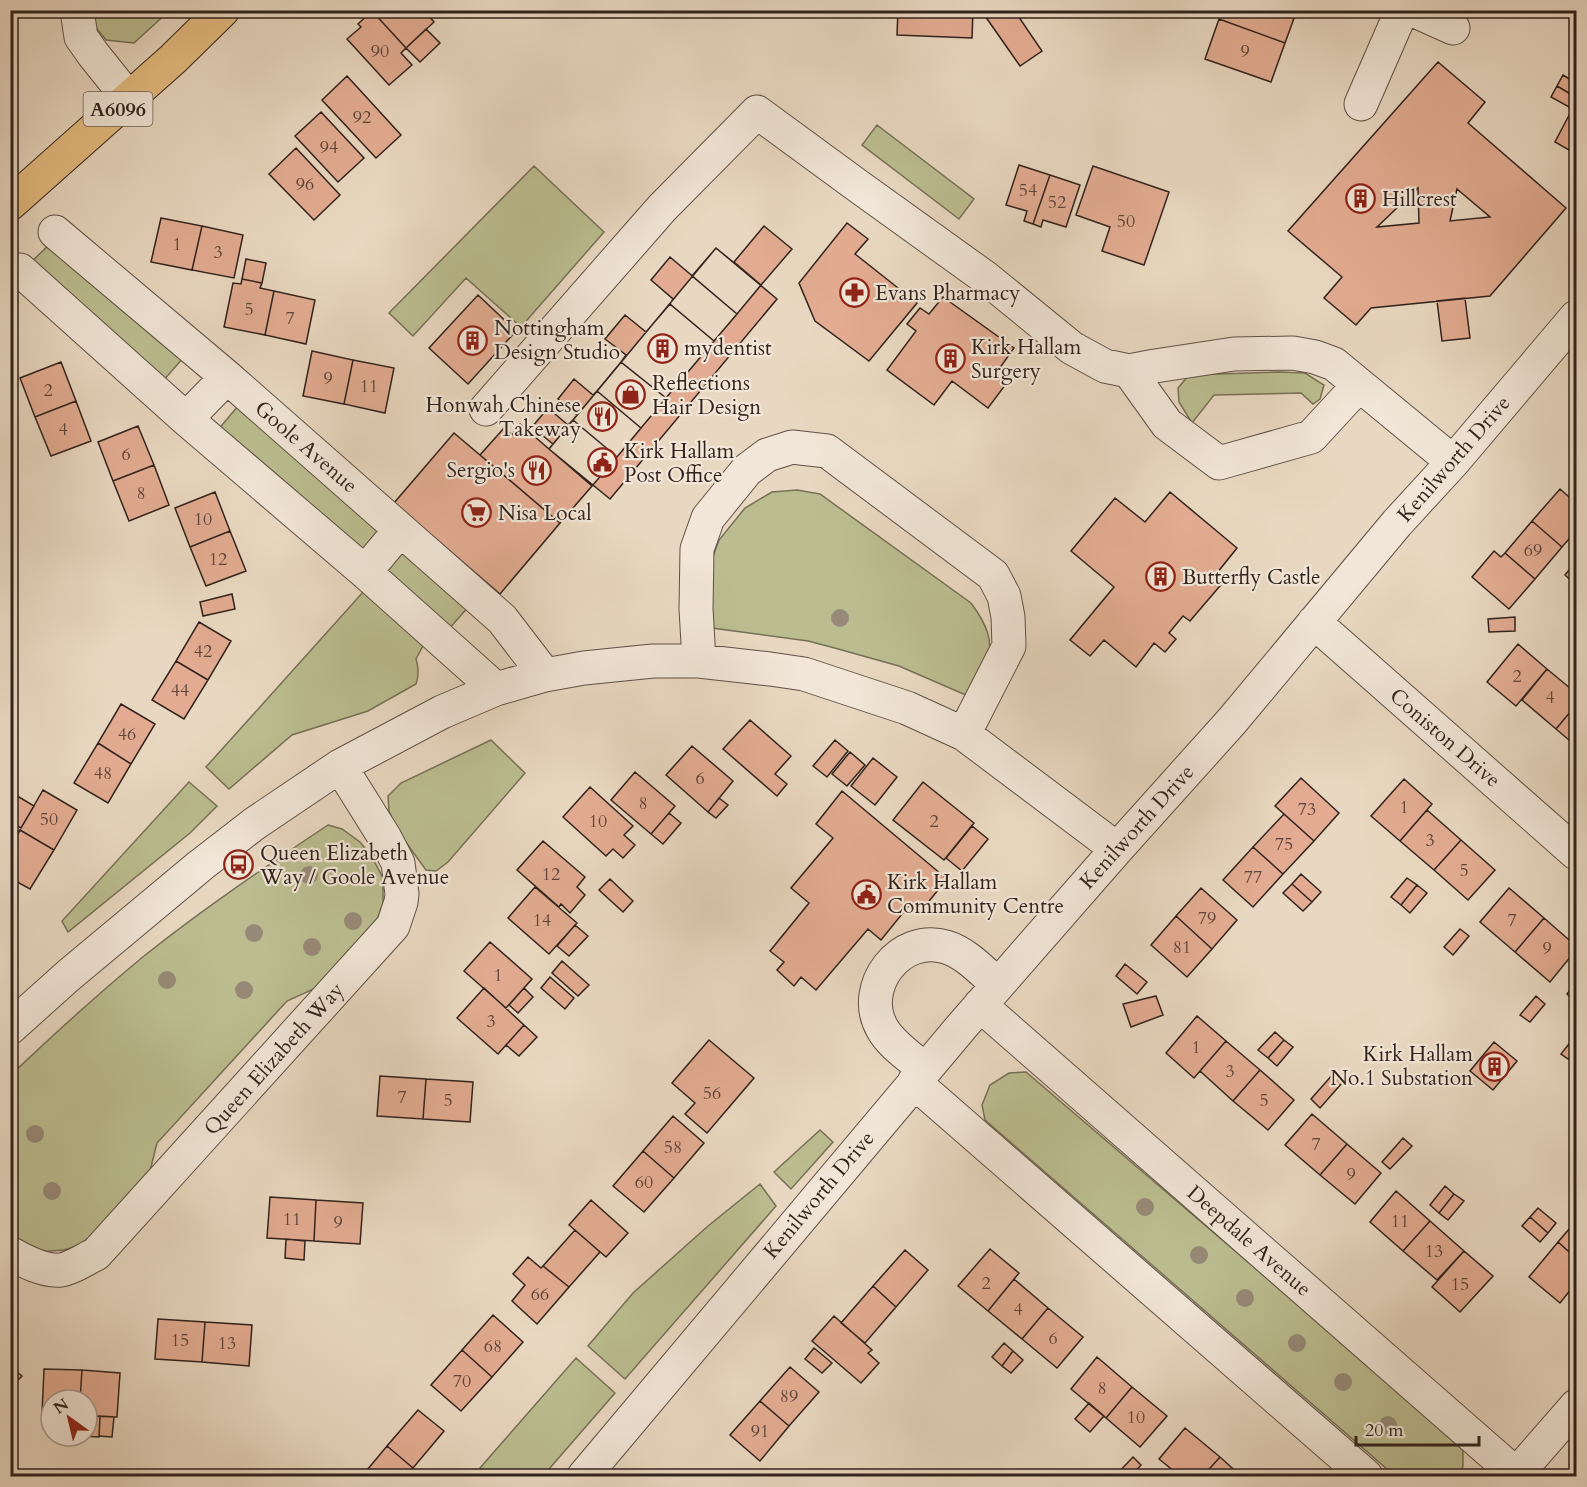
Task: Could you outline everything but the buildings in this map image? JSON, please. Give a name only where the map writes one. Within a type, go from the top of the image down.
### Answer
[{"type":"main road","name":"A6096","points":[[10,204],[129,99],[224,10]]},
{"type":"street","points":[[77,10],[81,37],[129,99]]},
{"type":"street","points":[[1361,104],[1402,10]]},
{"type":"street","points":[[1413,10],[1453,28]]},
{"type":"street","points":[[486,409],[662,208],[757,112],[986,278],[1072,348],[1105,366],[1129,371],[1234,354],[1293,353],[1315,357],[1334,364],[1453,462]]},
{"type":"street","name":"Goole Avenue","points":[[55,232],[226,377],[502,619],[544,675]]},
{"type":"street","points":[[20,270],[186,419],[365,572],[496,689]]},
{"type":"street","name":"Kenilworth Drive","points":[[591,1474],[919,1076],[1232,721],[1397,523],[1453,462],[1576,317]]},
{"type":"street","points":[[1129,371],[1167,424],[1219,463],[1311,437],[1359,385]]},
{"type":"street","points":[[186,419],[226,377]]},
{"type":"street","points":[[699,662],[696,609],[697,549],[708,518],[747,470],[767,455],[792,447],[827,451],[993,575],[1004,596],[1008,617],[1009,646],[964,734]]},
{"type":"street","points":[[365,572],[400,530]]},
{"type":"street","name":"Coniston Drive","points":[[1314,622],[1576,853]]},
{"type":"street","points":[[10,1028],[69,975],[201,865],[254,824],[340,766],[442,712],[496,689],[544,675],[584,668],[653,661],[699,662],[770,669],[804,674],[907,708],[964,734],[1117,849]]},
{"type":"street","name":"Queen Elizabeth Way","points":[[10,1253],[44,1268],[60,1270],[96,1254],[393,926],[402,894],[398,863],[340,766]]},
{"type":"street","points":[[989,995],[958,951],[944,946],[928,945],[912,948],[898,956],[886,967],[875,996],[881,1027],[919,1076],[1366,1476]]},
{"type":"street","name":"Deepdale Avenue","points":[[989,995],[1517,1476]]},
{"type":"street","points":[[1517,1476],[1576,1406]]},
{"type":"green space","points":[[94,10],[169,11],[134,43],[106,40],[97,29],[92,14]]},
{"type":"green space","points":[[877,125],[974,199],[959,219],[862,145]]},
{"type":"green space","points":[[534,166],[604,232],[521,327],[466,278],[413,336],[389,313]]},
{"type":"green space","points":[[50,244],[183,358],[163,381],[29,264]]},
{"type":"green space","points":[[1305,373],[1324,385],[1320,399],[1313,404],[1301,393],[1214,395],[1192,423],[1179,402],[1178,388],[1189,375]]},
{"type":"green space","points":[[238,406],[380,529],[359,554],[217,431]]},
{"type":"green space","points":[[797,490],[820,494],[971,603],[985,625],[990,649],[986,666],[968,696],[899,666],[831,647],[808,641],[712,628],[711,562],[719,540],[745,508],[772,492]]},
{"type":"green space","points":[[400,549],[470,605],[448,630],[379,574]]},
{"type":"green space","points":[[364,591],[424,644],[416,659],[418,678],[416,684],[368,711],[292,735],[229,789],[206,767]]},
{"type":"green space","points":[[491,740],[525,773],[448,862],[436,871],[426,870],[397,830],[389,811],[388,796],[401,783]]},
{"type":"green space","points":[[189,782],[217,806],[190,833],[68,932],[62,921]]},
{"type":"green space","points":[[328,825],[342,829],[360,842],[372,857],[383,878],[383,903],[376,923],[318,987],[287,1001],[157,1143],[149,1175],[104,1228],[77,1246],[64,1250],[39,1252],[11,1241],[11,1075],[76,1014],[144,956],[212,905]]},
{"type":"green space","points":[[1026,1072],[1463,1446],[1463,1466],[1459,1476],[1395,1476],[985,1120],[982,1105],[990,1085],[1009,1073]]},
{"type":"green space","points":[[820,1130],[833,1142],[791,1189],[774,1172]]},
{"type":"green space","points":[[760,1184],[776,1206],[625,1379],[588,1346],[633,1293],[708,1226]]},
{"type":"green space","points":[[576,1358],[615,1393],[543,1476],[489,1476],[480,1468]]},
{"type":"place","name":"Hillcrest","points":[[1361,199]]},
{"type":"place","name":"Evans Pharmacy","points":[[854,293]]},
{"type":"place","name":"Nottingham Design Studio","points":[[473,340]]},
{"type":"place","name":"mydentist","points":[[663,348]]},
{"type":"place","name":"Kirk Hallam Surgery","points":[[950,359]]},
{"type":"place","name":"Reflections Hair Design","points":[[631,395]]},
{"type":"place","name":"Honwah Chinese Takeway","points":[[602,417]]},
{"type":"place","name":"Kirk Hallam Post Office","points":[[603,463]]},
{"type":"place","name":"Sergio's","points":[[536,470]]},
{"type":"place","name":"Nisa Local","points":[[477,513]]},
{"type":"place","name":"Butterfly Castle","points":[[1161,577]]},
{"type":"place","name":"Queen Elizabeth Way / Goole Avenue","points":[[239,865]]},
{"type":"place","name":"Kirk Hallam Community Centre","points":[[866,894]]},
{"type":"place","name":"Kirk Hallam No.1 Substation","points":[[1494,1066]]}]
